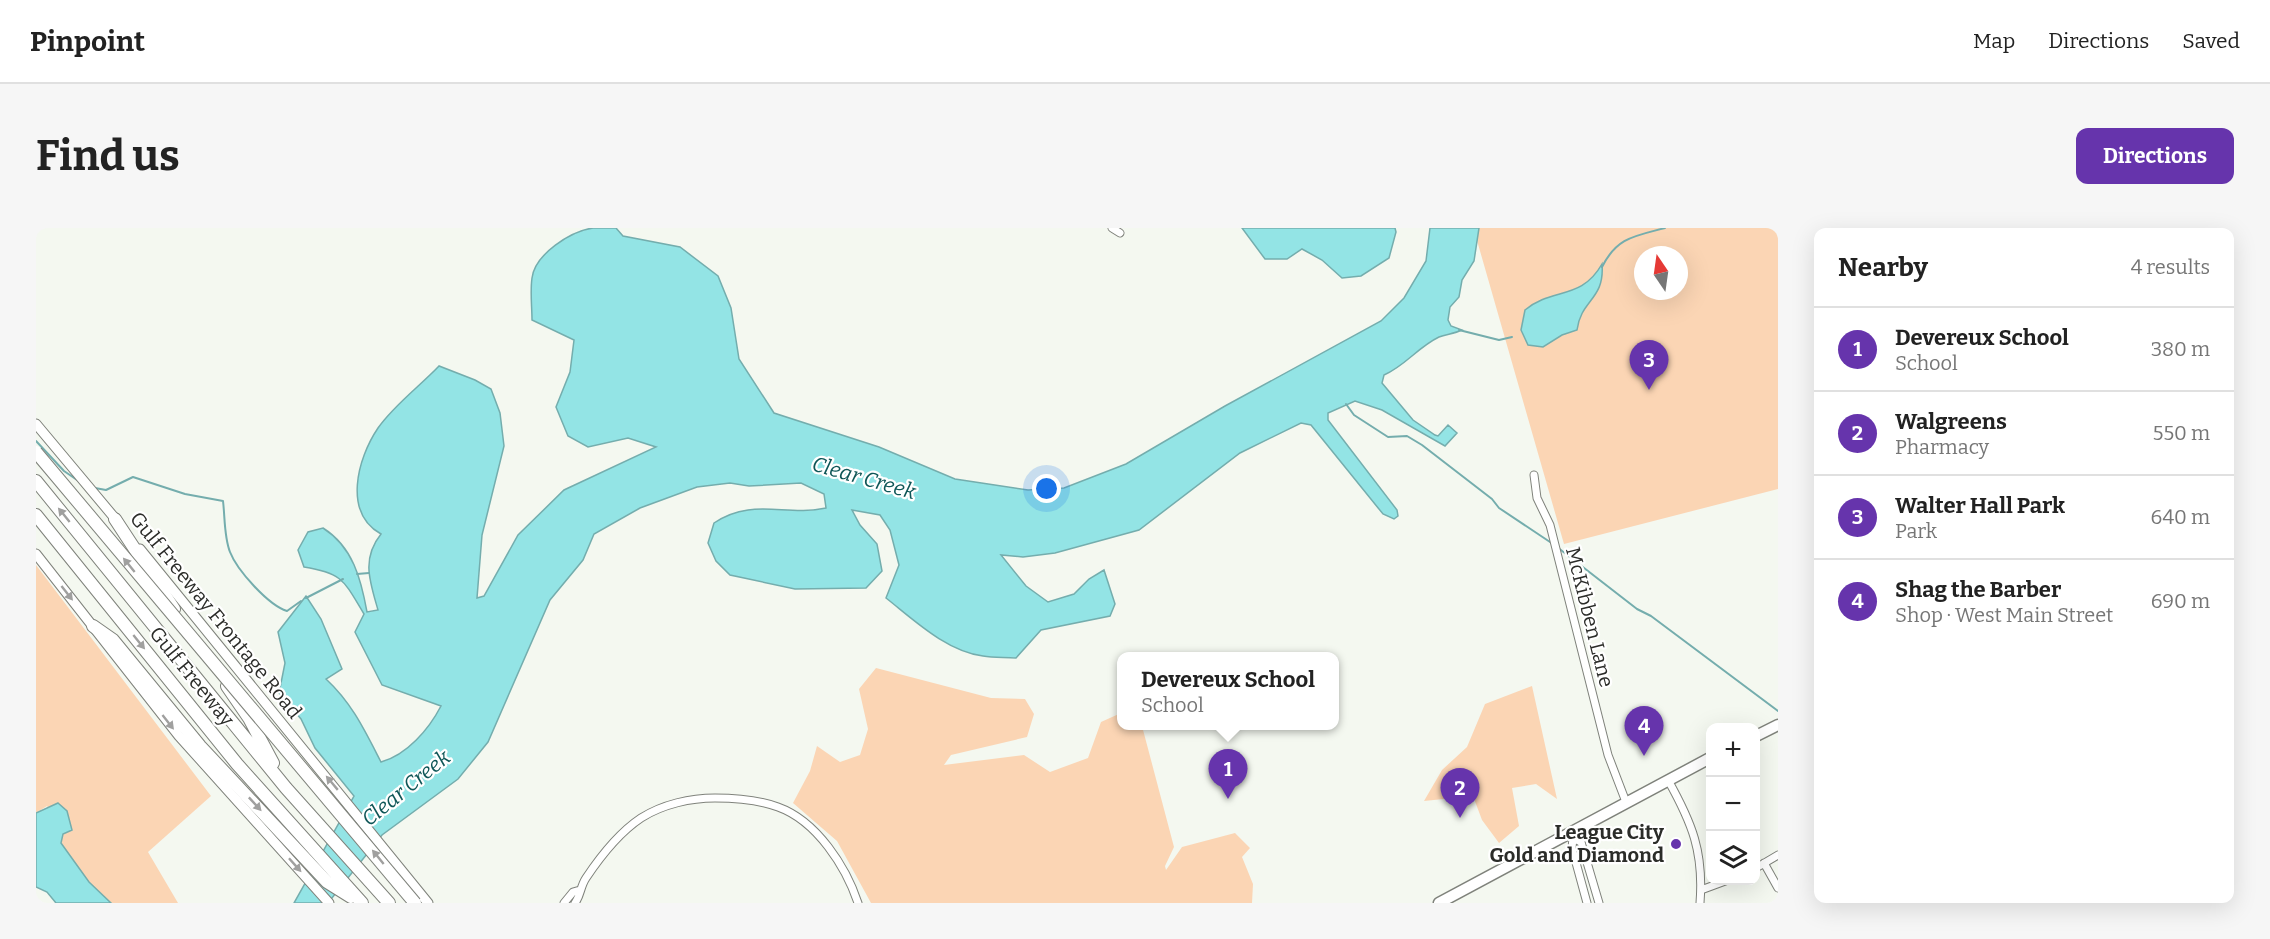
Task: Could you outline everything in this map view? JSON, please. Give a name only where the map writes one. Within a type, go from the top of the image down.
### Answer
[{"type":"highway","points":[[36,452],[415,903]]},
{"type":"highway","name":"Gulf Freeway","points":[[36,481],[286,788],[389,903]]},
{"type":"highway","name":"Gulf Freeway","points":[[36,514],[237,764],[361,903]]},
{"type":"highway","points":[[115,519],[249,718],[286,788]]},
{"type":"highway","points":[[93,626],[113,640],[200,746],[327,882],[361,903]]},
{"type":"main road","name":"Gulf Freeway Frontage Road","points":[[36,424],[277,720],[369,828],[428,903]]},
{"type":"main road","points":[[36,554],[179,736],[329,903]]},
{"type":"main road","points":[[1760,734],[1778,725]]},
{"type":"main road","points":[[1439,903],[1571,836],[1626,802],[1706,760]]},
{"type":"street","points":[[1113,228],[1120,233]]},
{"type":"street","name":"McKibben Lane","points":[[1534,475],[1537,498],[1553,535],[1608,755],[1626,802]]},
{"type":"street","points":[[1668,780],[1692,825],[1698,849],[1700,903]]},
{"type":"street","points":[[576,903],[580,890],[619,837],[642,818],[695,798],[736,798],[780,807],[801,821],[833,850],[851,883],[858,903]]},
{"type":"street","points":[[1571,836],[1572,848],[1587,903]]},
{"type":"street","points":[[1571,836],[1581,842],[1599,903]]},
{"type":"street","points":[[1760,865],[1778,855]]},
{"type":"street","points":[[1764,863],[1778,888]]},
{"type":"street","points":[[1701,890],[1714,885]]},
{"type":"street","points":[[564,903],[573,892],[580,890]]},
{"type":"shaded area","points":[[1479,228],[1778,228],[1778,489],[1564,544],[1476,237]]},
{"type":"shaded area","points":[[36,565],[211,796],[148,852],[178,903],[111,903],[89,882],[61,843],[63,834],[47,806],[36,813]]},
{"type":"shaded area","points":[[876,668],[991,698],[1025,699],[1034,714],[1027,737],[951,755],[944,765],[1024,755],[1050,772],[1088,758],[1101,722],[1117,715],[1117,730],[1143,730],[1174,847],[1165,866],[1166,870],[1182,847],[1235,833],[1250,848],[1242,857],[1253,884],[1252,903],[871,903],[837,841],[793,803],[810,771],[817,746],[840,762],[860,755],[868,729],[859,689]]},
{"type":"shaded area","points":[[1532,686],[1557,799],[1536,784],[1512,788],[1519,826],[1499,843],[1482,820],[1473,796],[1424,801],[1442,770],[1467,747],[1485,704]]},
{"type":"water","name":"Clear Creek","points":[[593,228],[616,228],[623,236],[680,247],[718,276],[731,308],[739,359],[774,413],[879,447],[955,479],[1028,490],[1064,488],[1126,464],[1225,406],[1381,321],[1404,298],[1426,261],[1430,228],[1479,228],[1474,261],[1462,280],[1459,297],[1450,307],[1448,320],[1451,326],[1462,330],[1431,341],[1384,375],[1382,383],[1413,420],[1435,435],[1438,436],[1448,425],[1457,433],[1445,446],[1382,410],[1355,401],[1328,413],[1328,420],[1397,510],[1398,516],[1394,519],[1383,514],[1311,425],[1301,423],[1240,453],[1139,530],[1055,553],[1023,557],[1001,555],[1026,586],[1048,602],[1074,594],[1089,579],[1104,570],[1115,604],[1110,616],[1041,630],[1016,658],[983,656],[956,648],[919,625],[886,598],[899,565],[890,530],[880,515],[852,510],[860,525],[877,544],[882,571],[866,588],[795,589],[730,575],[716,561],[708,543],[714,523],[728,515],[756,509],[826,508],[824,494],[801,483],[749,486],[730,483],[697,487],[640,508],[594,534],[583,560],[550,600],[488,742],[458,779],[382,835],[328,903],[294,903],[354,796],[315,748],[301,719],[279,693],[285,663],[278,632],[306,596],[321,619],[342,669],[326,679],[351,708],[381,762],[400,754],[416,740],[441,706],[382,685],[355,632],[364,614],[352,594],[347,586],[335,576],[304,567],[298,550],[308,532],[323,528],[342,544],[349,554],[362,588],[367,612],[378,610],[370,580],[369,562],[371,552],[381,534],[369,525],[362,513],[357,485],[364,455],[384,420],[439,366],[491,389],[500,413],[504,446],[482,535],[477,598],[484,596],[518,535],[564,490],[656,447],[628,438],[588,447],[568,436],[556,407],[570,372],[574,340],[532,320],[532,278],[540,260],[555,245],[575,234]]},
{"type":"water","points":[[1242,228],[1395,228],[1396,232],[1389,258],[1361,276],[1342,278],[1322,260],[1302,249],[1287,259],[1265,259]]},
{"type":"water","points":[[1602,264],[1600,285],[1583,312],[1577,330],[1562,335],[1543,347],[1528,345],[1521,330],[1525,310],[1545,298],[1585,284]]},
{"type":"water","points":[[58,803],[67,811],[72,830],[63,834],[61,843],[89,882],[111,903],[56,903],[47,892],[36,887],[36,813]]},
{"type":"waterway","points":[[1602,267],[1614,249],[1628,239],[1665,228]]},
{"type":"waterway","points":[[1459,330],[1499,340],[1512,337]]},
{"type":"waterway","points":[[1346,404],[1354,415],[1388,437],[1407,436],[1422,445],[1492,499],[1499,508],[1553,544]]},
{"type":"waterway","points":[[36,441],[64,471],[80,482]]},
{"type":"waterway","points":[[95,488],[106,490],[133,477],[185,494],[223,501],[228,546],[246,577],[271,602],[287,611],[301,601]]},
{"type":"waterway","points":[[1557,547],[1637,609],[1651,616],[1778,711]]},
{"type":"waterway","points":[[357,574],[369,573]]},
{"type":"waterway","points":[[306,598],[343,579]]},
{"type":"place","name":"Walter Hall Park","points":[[1649,390]]},
{"type":"place","name":"Shag the Barber","points":[[1644,756]]},
{"type":"place","name":"Devereux School","points":[[1228,799]]},
{"type":"place","name":"Walgreens","points":[[1460,818]]},
{"type":"place","name":"League City Gold and Diamond","points":[[1676,844]]}]
